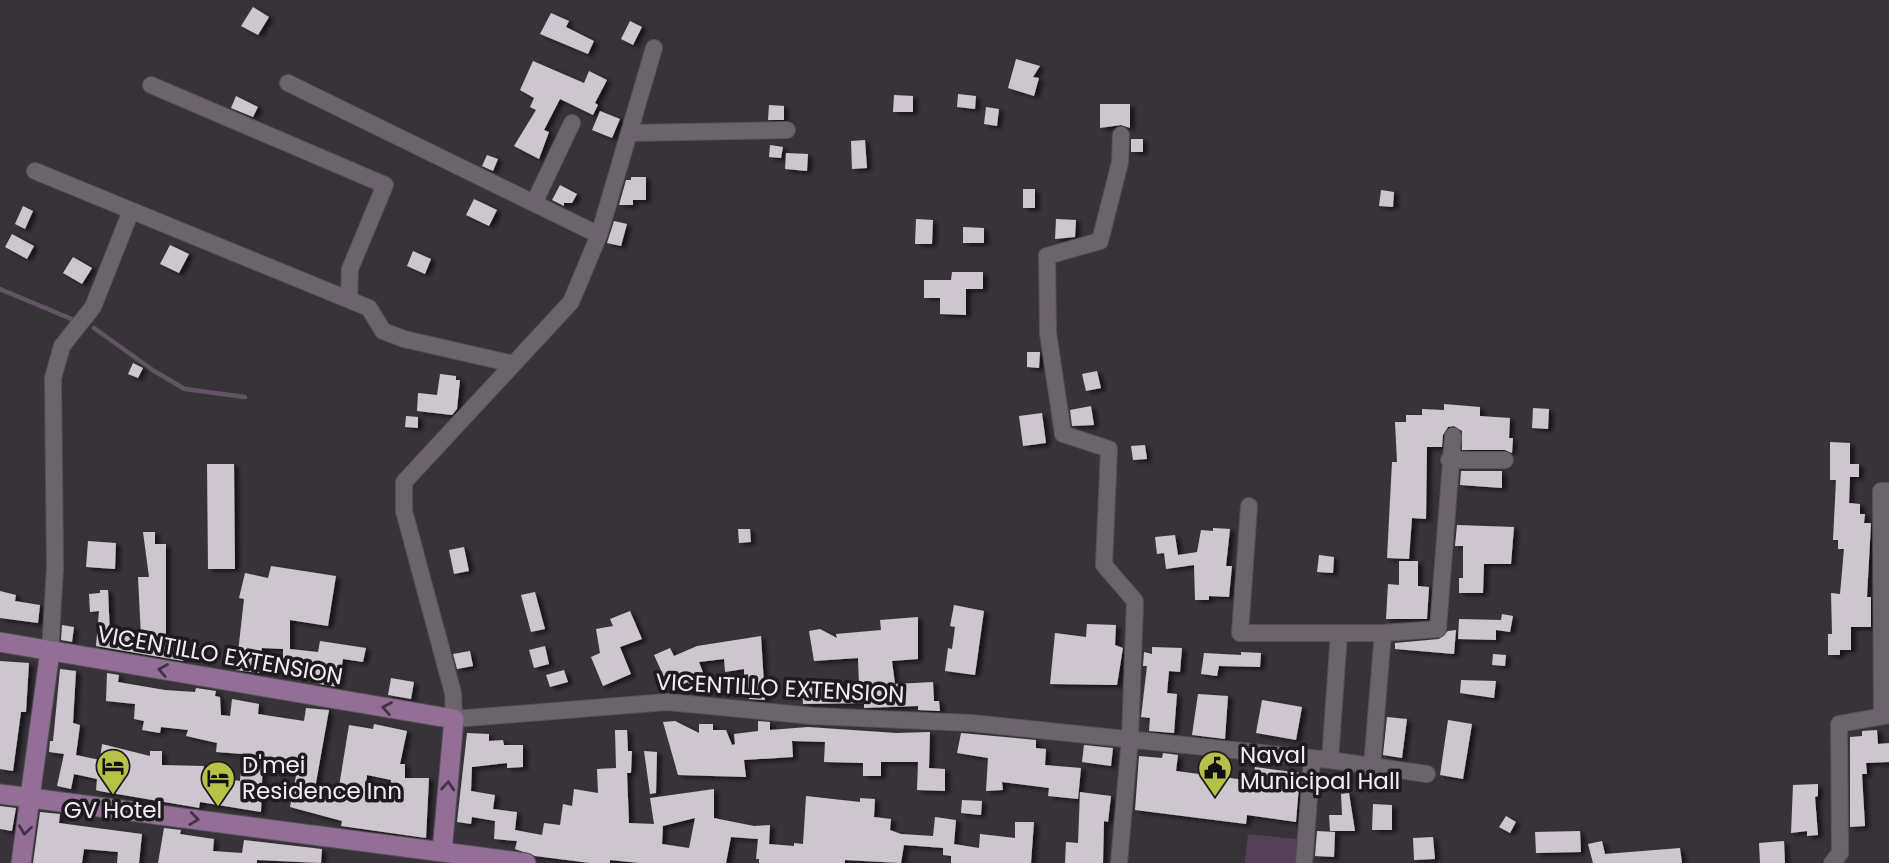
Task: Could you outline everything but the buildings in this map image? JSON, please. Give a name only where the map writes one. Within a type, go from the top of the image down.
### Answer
[{"type":"main road","name":"VICENTILLO EXTENSION","points":[[0,642],[454,719]]},
{"type":"main road","points":[[21,863],[50,651]]},
{"type":"main road","points":[[442,852],[454,719]]},
{"type":"main road","points":[[0,794],[526,863]]},
{"type":"street","points":[[454,719],[453,693],[404,511],[404,482],[571,302],[599,235],[654,48]]},
{"type":"street","points":[[288,83],[599,235]]},
{"type":"street","points":[[151,85],[385,185],[350,269],[349,299]]},
{"type":"street","points":[[534,203],[572,123]]},
{"type":"street","points":[[631,133],[787,130]]},
{"type":"street","points":[[1119,863],[1130,738],[1135,601],[1104,565],[1109,449],[1063,434],[1048,333],[1047,256],[1100,241],[1120,162],[1121,135]]},
{"type":"street","points":[[35,172],[369,308],[383,331],[404,339],[513,364]]},
{"type":"street","points":[[50,651],[55,568],[53,378],[62,346],[93,307],[131,211]]},
{"type":"street","points":[[1249,506],[1240,633],[1383,633],[1438,629],[1453,436]]},
{"type":"street","points":[[1450,460],[1505,460]]},
{"type":"street","points":[[1832,863],[1840,853],[1839,724],[1886,716],[1881,491],[1889,491]]},
{"type":"street","points":[[1330,760],[1339,633]]},
{"type":"street","points":[[1372,766],[1383,633]]},
{"type":"street","name":"VICENTILLO EXTENSION","points":[[454,719],[667,702],[813,716],[971,723],[1130,738],[1330,760],[1427,774]]},
{"type":"street","points":[[1304,863],[1312,759]]},
{"type":"shaded area","points":[[1248,834],[1297,839],[1295,863],[1245,863]]},
{"type":"waterway","points":[[0,289],[74,320]]},
{"type":"waterway","points":[[94,328],[154,371],[185,389],[245,397]]},
{"type":"place","name":"GV Hotel","points":[[113,796]]},
{"type":"place","name":"Naval Municipal Hall","points":[[1215,798]]},
{"type":"place","name":"D'mei Residence Inn","points":[[218,808]]}]
